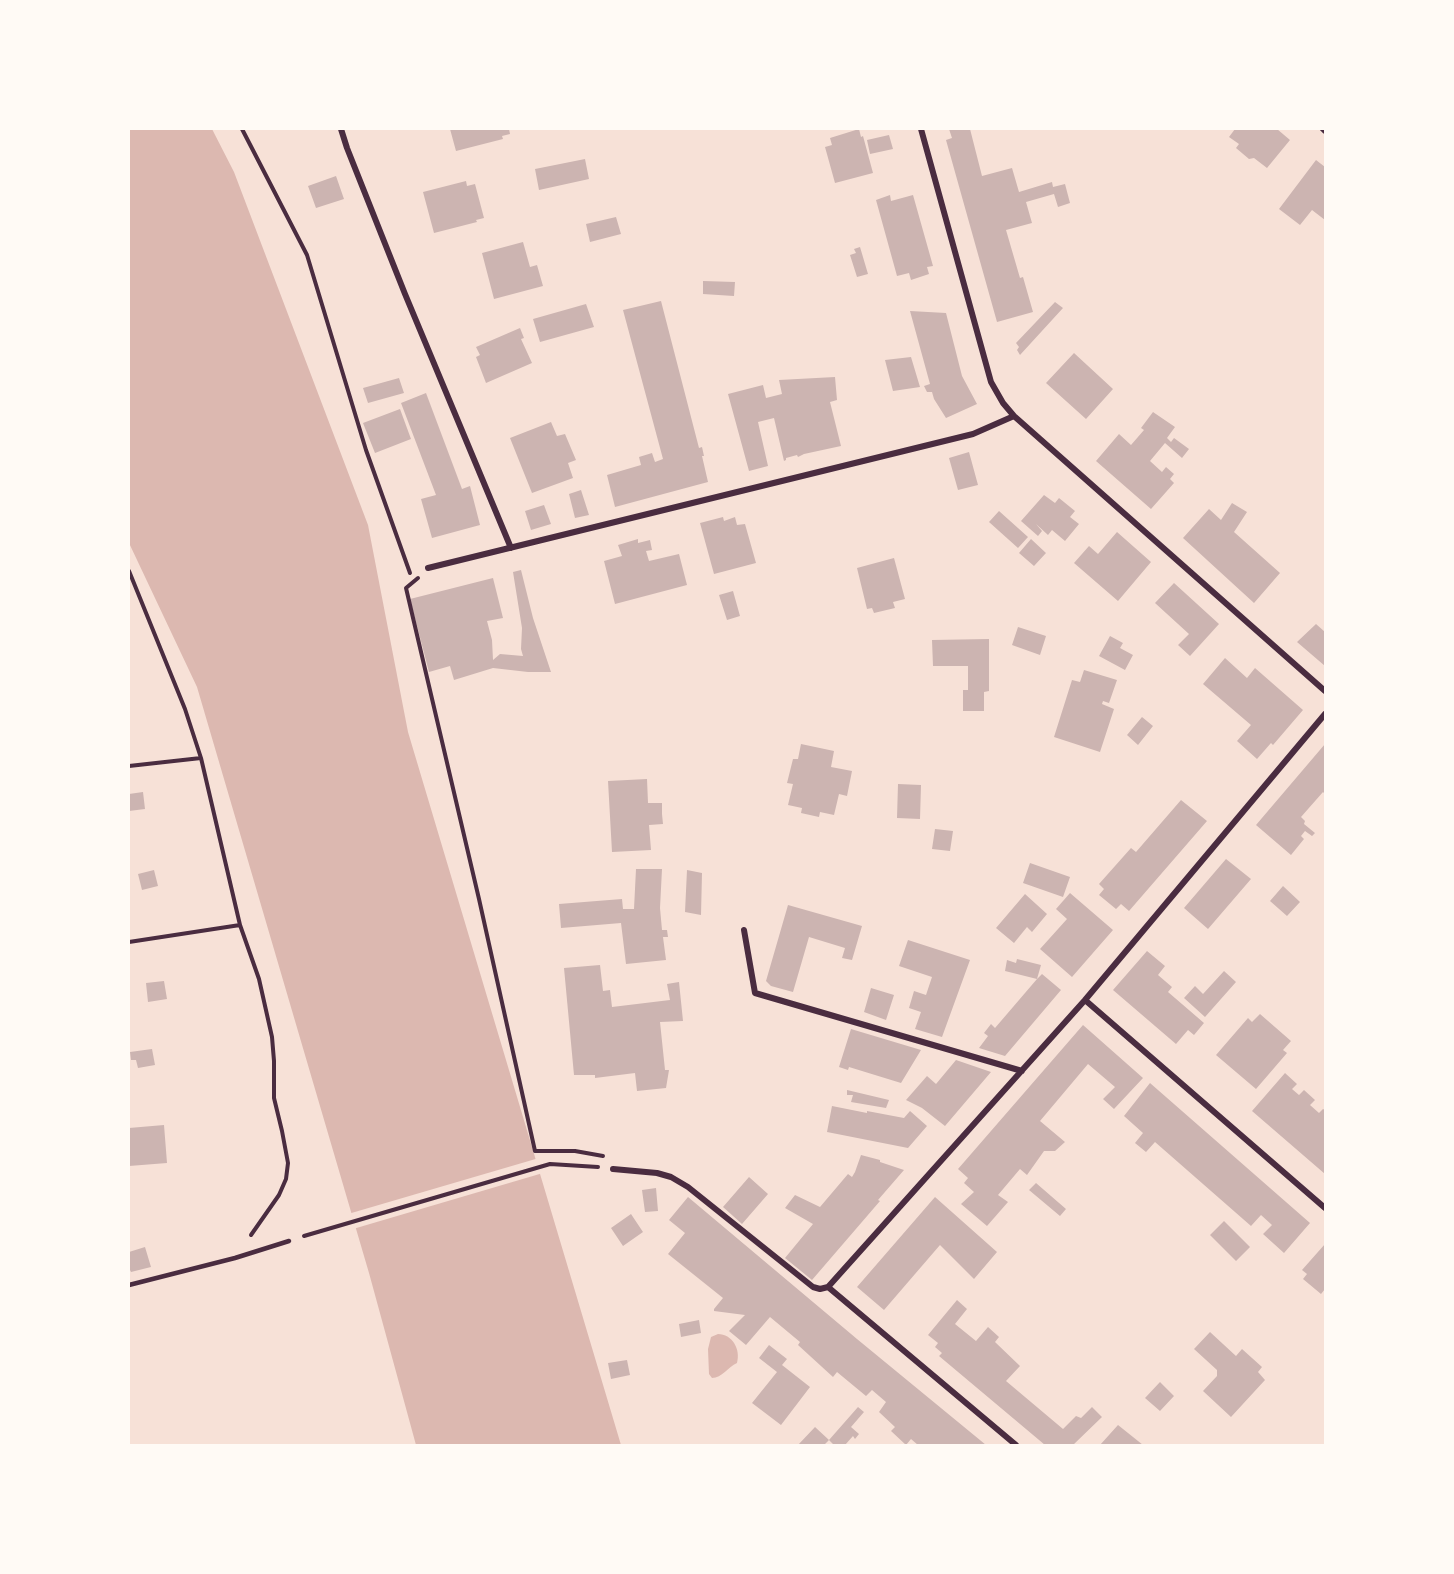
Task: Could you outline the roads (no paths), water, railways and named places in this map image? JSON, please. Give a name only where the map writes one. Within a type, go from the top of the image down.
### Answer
[{"type":"street","points":[[341,129],[405,294],[511,548]]},
{"type":"street","points":[[921,129],[991,382],[1003,403],[1014,416],[1325,691]]},
{"type":"street","points":[[428,568],[973,434],[1014,416]]},
{"type":"street","points":[[613,1169],[657,1173],[671,1177],[688,1187],[813,1287],[820,1289],[828,1287],[1085,1000],[1325,714]]},
{"type":"street","points":[[744,930],[755,993],[1022,1071]]},
{"type":"street","points":[[1085,1000],[1325,1208]]},
{"type":"street","points":[[828,1287],[1016,1445]]},
{"type":"lane","points":[[129,1285],[235,1258],[289,1241]]}]
